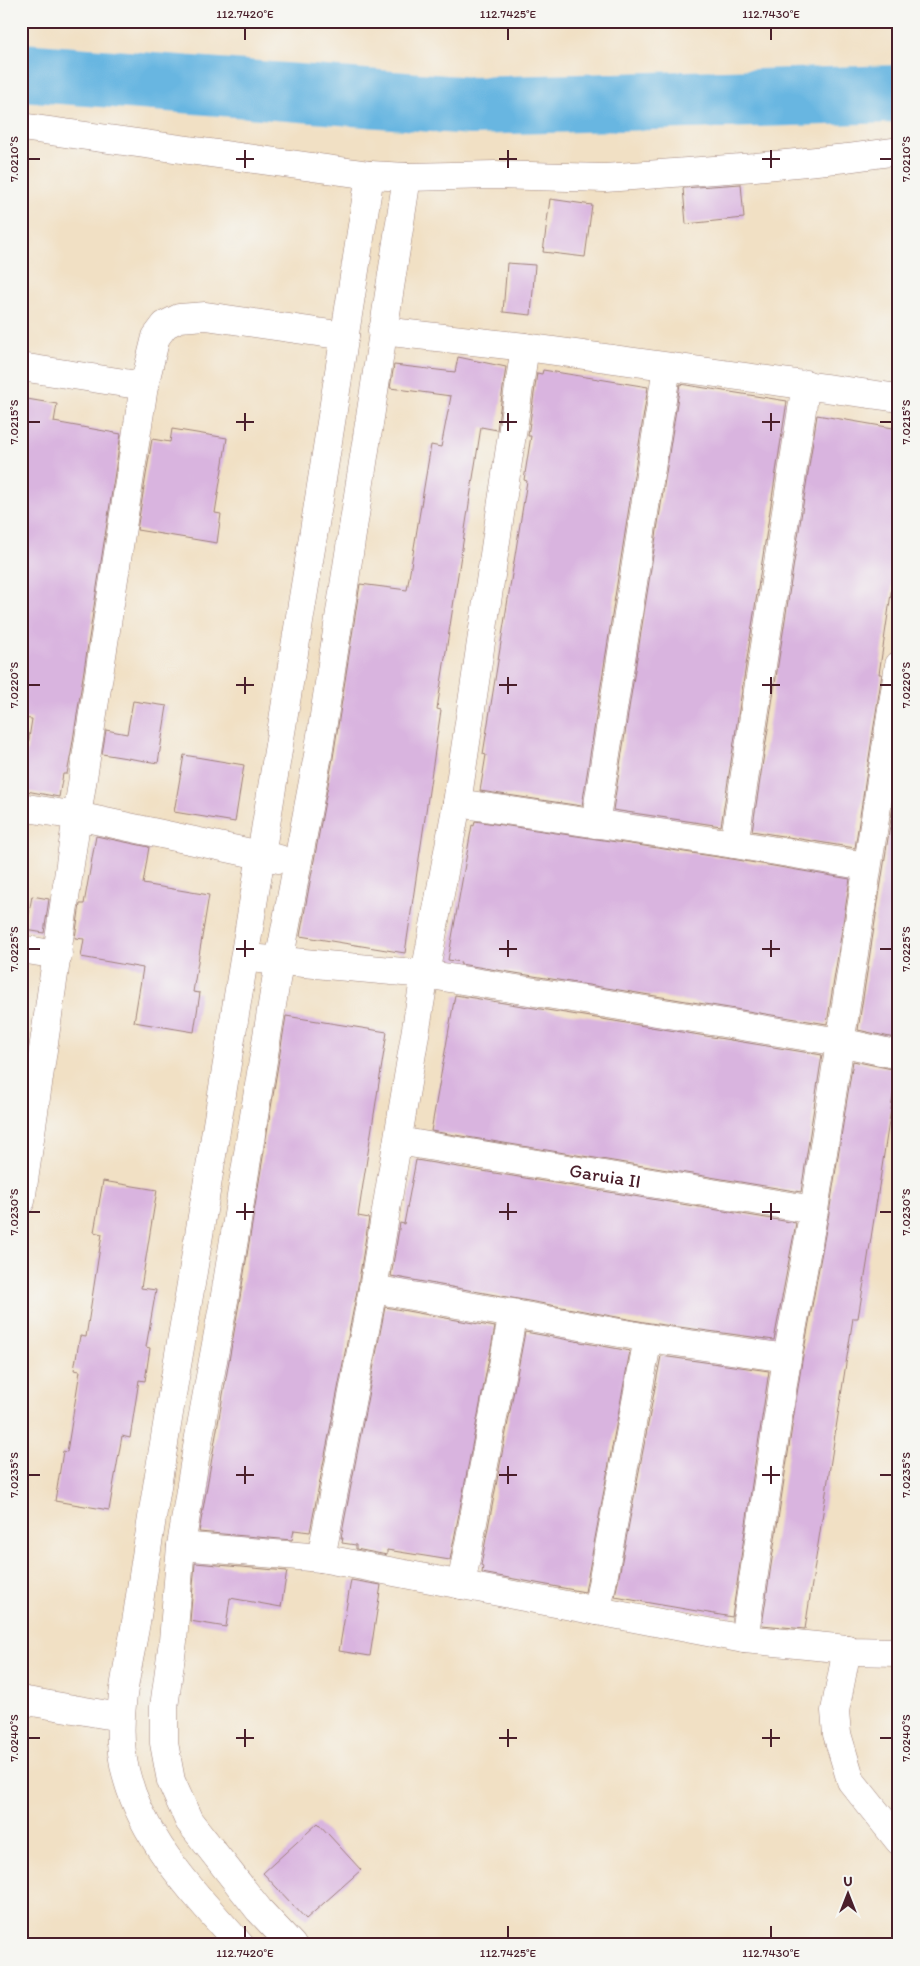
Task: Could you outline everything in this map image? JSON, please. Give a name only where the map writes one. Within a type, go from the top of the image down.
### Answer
[{"type":"street","points":[[21,127],[370,175],[407,177],[495,175],[605,178],[755,167],[847,158],[899,150]]},
{"type":"street","points":[[240,1945],[180,1875],[146,1826],[129,1790],[122,1751],[120,1717],[149,1532],[246,956],[370,175]]},
{"type":"street","points":[[292,1945],[259,1910],[189,1821],[171,1781],[164,1743],[164,1707],[173,1641],[181,1546],[225,1295],[279,962],[318,755],[407,177]]},
{"type":"street","points":[[21,1201],[77,816],[144,386],[156,337],[165,325],[179,318],[206,316],[345,336]]},
{"type":"street","points":[[382,331],[525,347],[899,398]]},
{"type":"street","points":[[321,1558],[373,1289],[425,974],[457,803],[525,347]]},
{"type":"street","points":[[21,367],[144,386]]},
{"type":"street","points":[[595,824],[667,367]]},
{"type":"street","points":[[734,844],[806,384]]},
{"type":"street","points":[[744,1639],[787,1358],[814,1210],[866,866],[899,665]]},
{"type":"street","points":[[457,803],[734,844],[866,866]]},
{"type":"street","points":[[21,807],[77,816],[298,864]]},
{"type":"street","points":[[21,949],[58,955]]},
{"type":"street","points":[[246,956],[279,962],[425,974],[840,1042],[899,1055]]},
{"type":"street","name":"Garuia II","points":[[398,1141],[814,1210]]},
{"type":"street","points":[[373,1289],[648,1338],[787,1358]]},
{"type":"street","points":[[461,1585],[513,1313]]},
{"type":"street","points":[[597,1611],[648,1338]]},
{"type":"street","points":[[181,1546],[321,1558],[744,1639],[847,1649],[851,1651],[897,1652]]},
{"type":"street","points":[[847,1649],[835,1711],[837,1734],[852,1781],[899,1841]]},
{"type":"street","points":[[21,1700],[120,1717]]},
{"type":"street","points":[[122,1751],[164,1743]]},
{"type":"building","points":[[741,184],[744,218],[686,224],[683,188]]},
{"type":"building","points":[[550,199],[592,205],[585,257],[543,252]]},
{"type":"building","points":[[507,263],[535,265],[531,315],[503,312]]},
{"type":"building","points":[[458,357],[506,367],[497,430],[481,427],[437,709],[441,710],[405,953],[300,936],[333,758],[360,584],[407,590],[431,445],[441,447],[451,396],[390,388],[394,365],[455,372]]},
{"type":"building","points":[[543,370],[648,387],[582,806],[480,791],[486,755],[483,754],[527,481],[524,480],[531,436],[528,436],[537,373],[542,374]]},
{"type":"building","points":[[680,384],[787,401],[721,826],[613,810]]},
{"type":"building","points":[[21,398],[57,404],[54,422],[121,434],[71,753],[67,774],[63,774],[59,797],[21,790],[32,719],[21,718]]},
{"type":"building","points":[[817,415],[899,429],[899,540],[879,674],[882,674],[855,848],[752,831]]},
{"type":"building","points":[[172,429],[227,438],[215,513],[221,514],[217,543],[137,530],[152,439],[170,442]]},
{"type":"building","points":[[133,701],[167,706],[158,763],[102,754],[106,730],[127,734]]},
{"type":"building","points":[[184,755],[244,765],[235,822],[174,812]]},
{"type":"building","points":[[899,768],[899,1039],[858,1030]]},
{"type":"building","points":[[475,821],[732,859],[850,879],[827,1024],[460,964],[461,962],[448,960],[472,825],[474,826]]},
{"type":"building","points":[[96,836],[149,847],[143,884],[209,895],[193,992],[200,993],[194,1032],[134,1022],[143,968],[81,957],[84,939],[75,938],[80,904],[84,904]]},
{"type":"building","points":[[32,896],[49,899],[44,933],[26,930]]},
{"type":"building","points":[[455,995],[822,1055],[801,1192],[431,1131]]},
{"type":"building","points":[[286,1016],[387,1032],[358,1216],[369,1218],[358,1286],[310,1532],[294,1530],[292,1540],[199,1532],[240,1298]]},
{"type":"building","points":[[853,1061],[897,1070],[867,1264],[858,1318],[853,1318],[805,1629],[762,1625],[802,1361],[829,1213]]},
{"type":"building","points":[[416,1160],[796,1223],[774,1340],[650,1323],[391,1276],[400,1223],[404,1224]]},
{"type":"building","points":[[103,1181],[157,1190],[141,1288],[156,1290],[146,1347],[150,1348],[145,1381],[139,1380],[130,1438],[122,1436],[109,1510],[55,1501],[63,1451],[67,1452],[80,1371],[74,1370],[80,1336],[86,1337],[102,1234],[94,1232]]},
{"type":"building","points":[[385,1307],[495,1327],[450,1560],[387,1550],[387,1555],[356,1549],[356,1545],[342,1543],[343,1538],[341,1538]]},
{"type":"building","points":[[525,1332],[630,1351],[585,1592],[482,1573],[483,1566],[481,1565]]},
{"type":"building","points":[[661,1356],[769,1371],[732,1617],[615,1597]]},
{"type":"building","points":[[195,1563],[287,1571],[281,1607],[230,1598],[226,1627],[190,1621]]},
{"type":"building","points":[[351,1580],[381,1585],[370,1656],[339,1651]]},
{"type":"building","points":[[318,1823],[361,1870],[306,1919],[263,1873]]},
{"type":"waterway","points":[[21,72],[472,106],[899,94]]}]
